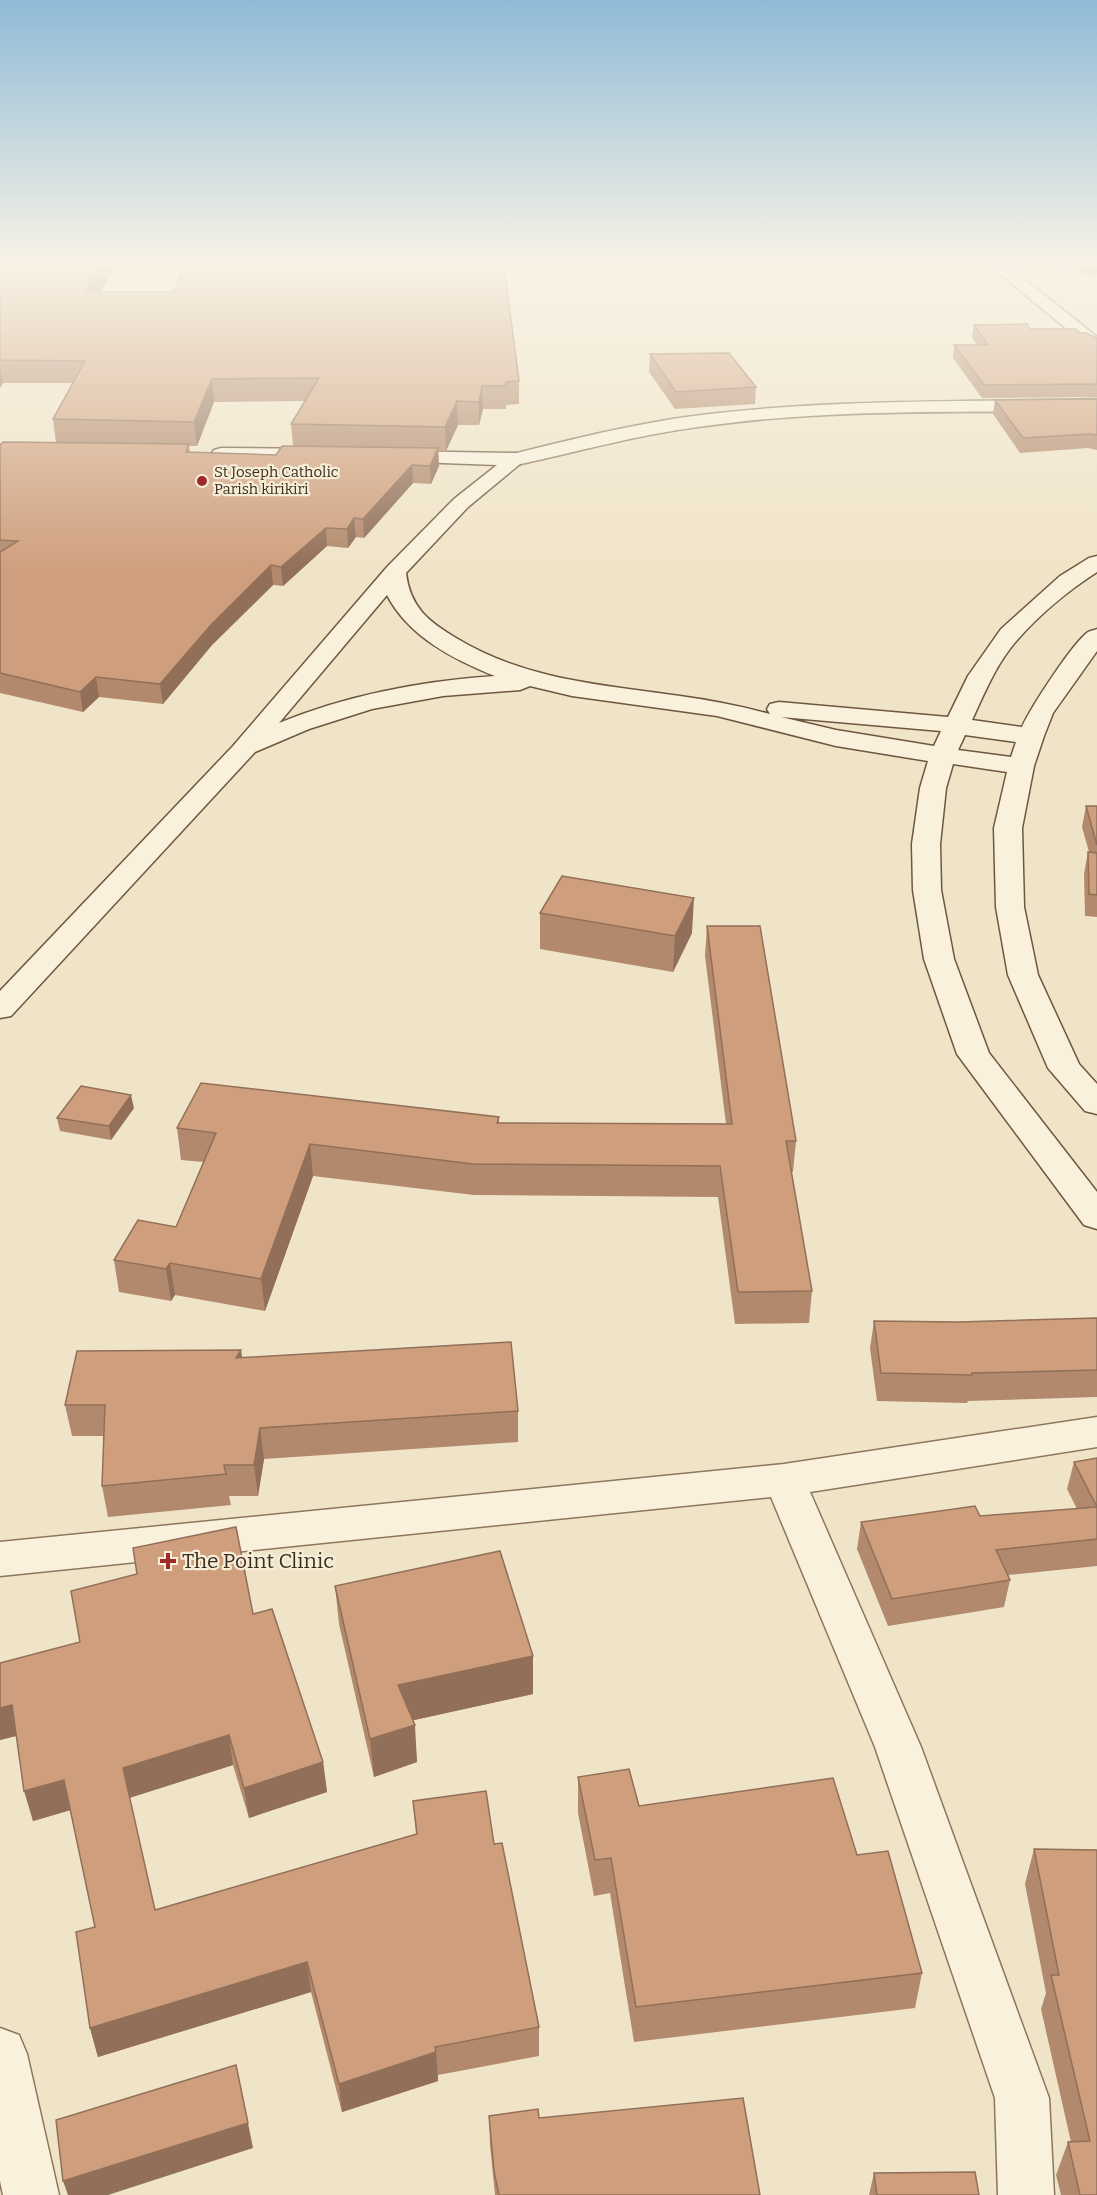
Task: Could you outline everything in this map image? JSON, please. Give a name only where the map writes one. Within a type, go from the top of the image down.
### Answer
[{"type":"main road","points":[[375,456],[516,459],[623,435],[723,418],[816,412],[1097,405]]},
{"type":"main road","points":[[200,453],[340,456]]},
{"type":"main road","points":[[0,1009],[242,751],[395,572],[461,503],[516,459]]},
{"type":"main road","points":[[1097,563],[1061,587],[1010,634],[980,676],[943,755],[933,788],[926,844],[927,890],[939,959],[973,1054],[1097,1217]]},
{"type":"main road","points":[[395,572],[398,593],[409,611],[426,628],[446,644],[513,676],[551,685],[717,709],[834,737],[1021,766]]},
{"type":"main road","points":[[1097,636],[1078,659],[1041,713],[1021,766],[1008,828],[1010,907],[1023,975],[1064,1068],[1097,1104]]},
{"type":"main road","points":[[242,751],[280,731],[319,716],[364,703],[463,687],[507,683],[551,685]]},
{"type":"main road","points":[[717,709],[796,709],[848,713],[1031,736]]},
{"type":"main road","points":[[0,1559],[784,1480],[1097,1432]]},
{"type":"main road","points":[[784,1480],[898,1747],[1022,2098],[1026,2195]]},
{"type":"main road","points":[[0,2054],[31,2195]]},
{"type":"building","points":[[83,365],[517,365],[519,381],[506,382],[506,386],[482,386],[479,402],[457,401],[445,427],[291,424],[319,378],[212,379],[194,422],[53,419]]},
{"type":"building","points":[[658,365],[739,365],[756,387],[676,392]]},
{"type":"building","points":[[969,365],[1097,365],[1097,384],[984,385]]},
{"type":"building","points":[[1097,399],[1097,435],[1023,438],[995,400]]},
{"type":"building","points":[[3,442],[189,444],[186,452],[276,455],[282,446],[438,448],[430,466],[412,465],[363,519],[354,518],[347,529],[326,528],[281,567],[271,565],[210,626],[160,684],[96,677],[80,692],[0,673],[0,552],[18,541],[0,540],[0,445]]},
{"type":"building","points":[[1086,806],[1097,806],[1097,845]]},
{"type":"building","points":[[1088,852],[1097,853],[1097,895],[1089,894]]},
{"type":"building","points":[[562,876],[694,898],[675,936],[540,913]]},
{"type":"building","points":[[707,926],[760,926],[796,1141],[786,1141],[812,1291],[738,1292],[720,1166],[473,1164],[310,1144],[261,1279],[170,1263],[166,1269],[114,1260],[138,1220],[176,1227],[216,1133],[177,1128],[201,1083],[499,1117],[497,1123],[732,1124]]},
{"type":"building","points":[[81,1086],[131,1095],[109,1126],[57,1118]]},
{"type":"building","points":[[1097,1318],[1097,1370],[972,1373],[972,1375],[881,1373],[874,1321],[959,1322]]},
{"type":"building","points":[[511,1342],[518,1411],[260,1428],[254,1465],[224,1465],[226,1474],[102,1486],[105,1405],[65,1405],[77,1351],[241,1350],[236,1358]]},
{"type":"building","points":[[1097,1458],[1097,1507],[1074,1462]]},
{"type":"building","points":[[975,1506],[980,1516],[1097,1507],[1097,1539],[996,1550],[1010,1580],[892,1599],[861,1522]]},
{"type":"building","points":[[236,1527],[253,1614],[272,1609],[323,1762],[244,1788],[229,1735],[123,1768],[155,1910],[417,1834],[413,1801],[486,1791],[494,1844],[502,1843],[539,2027],[435,2047],[436,2052],[339,2084],[307,1962],[90,2028],[76,1932],[95,1927],[64,1780],[24,1791],[12,1705],[0,1708],[0,1663],[80,1642],[71,1591],[137,1574],[133,1548]]},
{"type":"building","points":[[500,1551],[533,1656],[398,1685],[415,1725],[370,1739],[335,1586]]},
{"type":"building","points":[[629,1769],[639,1806],[833,1778],[857,1855],[888,1851],[922,1973],[636,2007],[611,1858],[595,1860],[578,1777]]},
{"type":"building","points":[[1034,1849],[1097,1850],[1097,2195],[1080,2195],[1068,2142],[1090,2141],[1051,1975],[1059,1975]]},
{"type":"building","points":[[236,2065],[248,2123],[63,2181],[56,2120]]},
{"type":"building","points":[[743,2098],[760,2195],[499,2195],[494,2171],[489,2116],[538,2109],[539,2118]]},
{"type":"building","points":[[975,2172],[979,2195],[877,2195],[874,2173]]},
{"type":"place","name":"St Joseph Catholic Parish kirikiri","points":[[202,481]]},
{"type":"place","name":"The Point Clinic","points":[[168,1561]]}]
